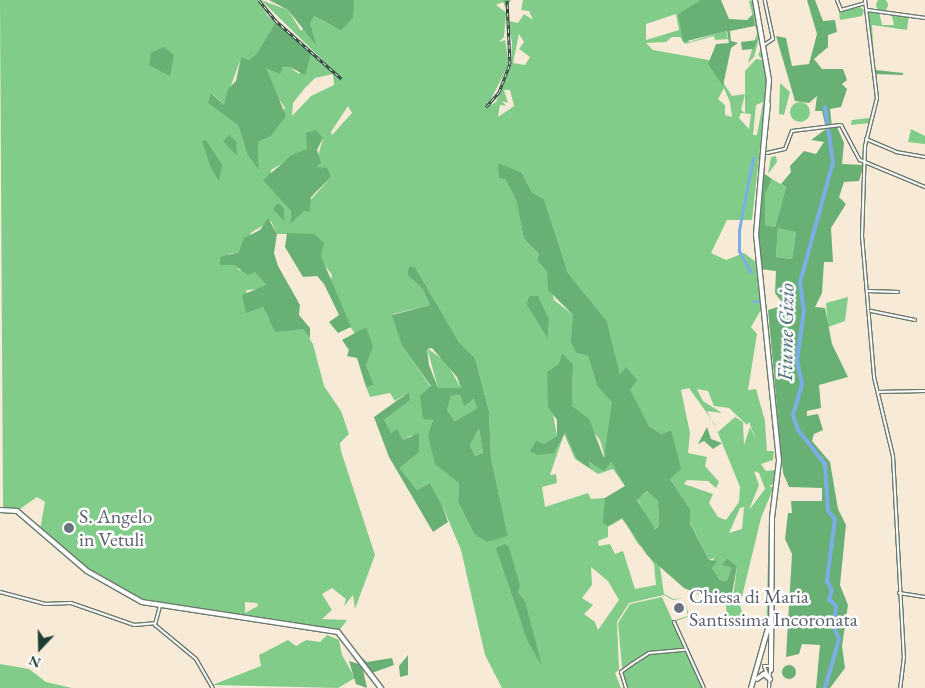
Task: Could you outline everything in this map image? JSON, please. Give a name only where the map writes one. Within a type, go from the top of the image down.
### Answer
[{"type":"main road","points":[[755,0],[764,45],[767,101],[766,134],[760,170],[756,234],[762,310],[779,461],[772,518],[770,670]]},
{"type":"main road","points":[[0,510],[17,511],[96,577],[160,606],[333,630],[381,688]]},
{"type":"main road","points":[[752,688],[765,646],[771,608]]},
{"type":"main road","points":[[752,688],[757,679],[771,627]]},
{"type":"main road","points":[[757,679],[763,674],[770,680]]},
{"type":"street","points":[[764,45],[773,39],[766,0]]},
{"type":"street","points":[[837,0],[841,10],[865,2],[877,98],[866,139],[867,164],[862,220],[878,392],[893,456],[904,657],[900,688]]},
{"type":"street","points":[[866,10],[925,18]]},
{"type":"street","points":[[767,153],[785,148],[792,131],[830,126],[844,128],[860,160],[925,187]]},
{"type":"street","points":[[760,170],[767,153],[766,134]]},
{"type":"street","points":[[866,139],[896,152],[925,157]]},
{"type":"street","points":[[868,292],[898,292]]},
{"type":"street","points":[[871,311],[915,320]]},
{"type":"street","points":[[878,392],[925,391]]},
{"type":"street","points":[[0,592],[44,604],[71,603],[134,624],[155,623],[196,659],[213,688]]},
{"type":"street","points":[[899,593],[925,597]]},
{"type":"street","points":[[155,623],[160,606]]},
{"type":"street","points":[[674,622],[685,650],[704,688]]},
{"type":"street","points":[[626,688],[622,672],[649,653],[685,650]]},
{"type":"street","points":[[770,680],[766,664],[770,670],[770,680],[770,688]]},
{"type":"green space","points":[[884,-1],[887,0],[887,10],[880,11],[877,10],[876,3],[877,0]]},
{"type":"green space","points":[[0,0],[258,0],[268,16],[342,79],[261,0],[288,10],[301,31],[314,16],[331,25],[351,9],[354,0],[511,0],[506,8],[503,2],[496,5],[508,14],[509,21],[518,23],[524,14],[533,20],[529,11],[521,10],[523,0],[700,0],[678,14],[689,42],[726,31],[728,39],[715,40],[714,36],[685,44],[680,37],[672,37],[666,42],[646,43],[653,50],[709,60],[732,96],[745,94],[745,71],[756,59],[763,60],[758,55],[761,49],[764,54],[767,87],[752,220],[727,220],[711,253],[726,260],[744,253],[756,262],[762,308],[751,327],[757,334],[748,390],[756,389],[765,421],[767,451],[774,451],[773,460],[761,464],[766,471],[775,470],[776,483],[769,486],[775,488],[770,520],[769,615],[766,640],[769,520],[773,489],[761,518],[740,605],[745,622],[727,625],[726,602],[714,598],[733,598],[737,566],[727,558],[723,565],[731,568],[727,581],[720,580],[712,568],[714,558],[709,560],[690,522],[690,509],[670,479],[671,430],[662,434],[649,426],[620,374],[607,321],[568,273],[544,199],[532,192],[522,173],[505,179],[516,200],[524,239],[539,254],[537,260],[547,272],[554,300],[573,315],[576,353],[588,356],[597,386],[613,401],[605,458],[600,440],[572,406],[573,364],[562,353],[552,408],[557,436],[544,444],[556,447],[564,435],[550,475],[556,474],[557,483],[542,487],[545,507],[588,493],[591,499],[605,498],[625,486],[613,469],[598,474],[575,459],[565,433],[576,458],[604,468],[611,462],[626,486],[608,526],[622,518],[627,525],[622,519],[608,527],[608,537],[598,541],[599,546],[610,544],[615,554],[623,551],[635,589],[656,585],[654,564],[644,549],[684,588],[660,567],[664,594],[673,599],[684,598],[673,600],[664,595],[629,603],[617,622],[619,670],[615,673],[621,688],[502,688],[485,655],[461,550],[442,505],[430,483],[417,490],[400,468],[411,459],[412,435],[403,440],[397,430],[391,433],[386,427],[384,420],[409,400],[409,392],[395,401],[390,393],[370,397],[366,387],[374,385],[366,365],[366,327],[355,334],[344,317],[330,284],[332,275],[302,234],[277,234],[271,221],[252,232],[239,252],[228,254],[239,270],[255,272],[266,285],[263,289],[246,290],[253,308],[263,307],[269,320],[285,328],[303,329],[313,344],[324,386],[341,411],[349,434],[340,443],[341,451],[375,555],[355,609],[353,595],[344,606],[346,599],[332,588],[322,594],[332,610],[322,619],[347,620],[338,632],[150,604],[96,577],[40,530],[45,502],[37,497],[17,511],[3,509]],"holes":[[[506,14],[512,42],[511,65],[496,102],[487,107],[509,64],[505,40],[499,42],[504,37]],[[676,14],[679,30],[646,40],[646,24]],[[275,23],[311,54],[299,74],[290,67],[266,68],[270,86],[285,108],[270,137],[258,142],[259,171],[247,154],[238,125],[220,111],[212,93],[224,105],[241,58],[249,60],[257,53]],[[519,34],[524,42],[519,49],[530,57],[525,65],[513,63]],[[333,74],[334,85],[311,96],[292,116],[293,103],[315,78]],[[724,88],[730,102],[732,117],[725,115],[725,105],[718,99]],[[504,90],[510,90],[514,106],[498,117],[500,105],[506,106],[502,101],[508,103]],[[745,94],[745,113],[741,110]],[[763,102],[757,135],[753,135],[756,105]],[[348,106],[352,113],[332,135],[331,132]],[[741,113],[751,114],[749,129],[739,118]],[[323,138],[315,167],[331,177],[290,223],[291,211],[272,187],[271,170],[307,149],[309,142]],[[409,266],[415,267],[459,342],[475,358],[489,411],[491,458],[508,536],[487,541],[474,534],[458,502],[459,483],[433,431],[431,387],[402,346],[393,314],[430,305],[422,288],[407,275]],[[529,296],[538,296],[549,318],[548,338],[526,304]],[[689,388],[711,419],[707,411],[722,413],[703,401],[697,389],[708,391],[714,406],[729,408],[747,425],[749,422],[756,440],[750,427],[744,445],[743,422],[735,417],[718,432],[716,429],[740,487],[739,502],[726,520],[718,517],[709,503],[713,494],[684,484],[687,480],[708,481],[716,488],[719,482],[705,466],[707,457],[688,453],[690,433],[681,390]],[[754,471],[759,473],[765,489],[749,510],[759,485]],[[744,507],[742,529],[729,533],[740,508]],[[509,547],[518,592],[525,601],[522,625],[499,558]],[[591,567],[608,581],[619,600],[598,630],[595,622],[584,614],[593,605],[582,598],[592,585]],[[245,602],[257,603],[258,606],[245,613]]]},
{"type":"green space","points":[[269,0],[354,0],[353,18],[341,30],[314,16],[310,23],[316,45],[288,10]]},
{"type":"green space","points":[[700,0],[721,0],[729,19],[747,20],[753,14],[755,26],[730,31],[731,41],[738,43],[731,48],[723,86],[708,64],[716,44],[729,43],[727,31],[683,42],[678,14]]},
{"type":"green space","points":[[753,0],[759,39],[754,57],[748,63],[757,33],[749,1],[744,2]]},
{"type":"green space","points":[[807,0],[815,0],[823,21],[835,20],[837,32],[828,35],[828,47],[814,59],[822,69],[843,69],[847,80],[842,84],[847,89],[841,107],[830,109],[832,127],[837,127],[844,143],[842,164],[864,165],[859,181],[844,182],[839,197],[846,204],[831,228],[833,262],[824,262],[822,293],[815,307],[825,308],[832,344],[848,377],[819,385],[821,408],[807,411],[807,416],[818,414],[823,430],[814,434],[812,441],[830,462],[838,509],[846,525],[840,585],[848,605],[842,646],[845,668],[830,688],[816,688],[820,645],[802,644],[799,654],[786,657],[792,554],[785,539],[788,513],[792,513],[791,501],[822,501],[822,488],[789,487],[783,473],[768,310],[784,305],[775,293],[776,271],[761,269],[758,229],[762,172],[772,179],[765,195],[765,225],[775,227],[786,187],[781,184],[791,172],[790,166],[804,151],[816,154],[824,142],[811,140],[826,129],[822,111],[815,111],[817,96],[809,103],[795,101],[776,36],[786,38],[792,66],[809,64],[817,34]],"holes":[[[778,228],[796,232],[792,259],[776,257]]]},
{"type":"green space","points":[[860,7],[864,10],[862,16],[840,20],[839,12]]},
{"type":"green space","points":[[868,11],[879,11],[882,25],[894,25],[891,12],[909,14],[907,30],[872,25],[875,74]]},
{"type":"green space","points":[[275,23],[311,54],[305,75],[290,67],[283,67],[280,74],[266,68],[286,116],[270,137],[258,142],[259,171],[247,154],[238,125],[208,103],[211,93],[224,105],[228,89],[236,81],[241,57],[249,60],[257,53]]},
{"type":"green space","points":[[757,40],[754,49],[742,50],[741,42]]},
{"type":"green space","points":[[164,47],[174,55],[170,76],[149,65],[151,53]]},
{"type":"green space","points":[[876,70],[903,73],[903,75],[875,74]]},
{"type":"green space","points":[[780,83],[790,92],[784,115],[779,114]]},
{"type":"green space","points":[[800,102],[807,105],[810,112],[807,119],[800,122],[793,119],[790,112],[793,105]]},
{"type":"green space","points":[[869,118],[870,123],[851,125],[852,120]]},
{"type":"green space","points":[[911,129],[925,136],[925,144],[908,142]]},
{"type":"green space","points":[[316,130],[323,138],[317,150],[321,163],[316,167],[327,168],[331,177],[311,197],[310,212],[304,211],[290,224],[291,211],[263,180],[292,155],[307,149],[306,133]]},
{"type":"green space","points":[[229,135],[236,141],[237,156],[223,141]]},
{"type":"green space","points":[[206,140],[222,165],[219,181],[211,168],[202,141]]},
{"type":"green space","points":[[776,156],[777,162],[768,174],[771,157]]},
{"type":"green space","points":[[498,163],[522,173],[532,192],[544,199],[568,273],[607,321],[620,374],[626,367],[637,380],[630,390],[649,426],[662,434],[671,430],[681,469],[670,479],[690,509],[690,523],[709,560],[717,561],[712,568],[720,580],[727,581],[731,568],[722,565],[727,558],[737,566],[732,594],[739,603],[708,598],[684,588],[647,555],[622,518],[608,526],[603,523],[605,498],[625,486],[611,462],[604,471],[589,462],[590,468],[576,458],[565,433],[554,453],[537,455],[530,451],[536,441],[544,444],[557,436],[557,420],[548,407],[547,372],[559,364],[562,353],[573,364],[572,406],[589,419],[604,458],[612,402],[597,386],[588,356],[576,353],[571,342],[573,315],[548,290],[547,272],[537,260],[539,254],[524,239],[516,200],[505,179],[499,178]],"holes":[[[647,491],[658,501],[659,526],[655,529],[637,500]]]},
{"type":"green space","points":[[772,179],[786,187],[775,227],[765,225],[765,195]]},
{"type":"green space","points":[[278,203],[284,208],[284,221],[273,209]]},
{"type":"green space","points":[[268,218],[277,234],[274,253],[278,266],[300,305],[299,315],[310,328],[310,339],[303,329],[275,332],[263,307],[246,313],[242,295],[266,285],[255,272],[248,275],[234,265],[220,265],[220,257],[239,252],[244,238],[260,230]]},
{"type":"green space","points":[[778,227],[796,232],[792,259],[776,257]]},
{"type":"green space","points":[[287,233],[314,234],[324,243],[321,256],[351,327],[338,333],[329,322],[339,315],[324,284],[317,276],[303,277],[285,247]]},
{"type":"green space","points":[[409,266],[415,267],[459,342],[475,358],[489,411],[491,458],[508,536],[487,542],[474,534],[458,502],[459,483],[435,464],[428,436],[433,420],[423,419],[420,396],[431,386],[402,346],[392,315],[430,305],[422,288],[407,275]],"holes":[[[432,348],[457,377],[461,388],[438,388],[429,365],[427,349]],[[460,395],[464,406],[474,399],[477,408],[455,421],[447,410],[451,396]],[[479,429],[483,453],[475,456],[470,445]]]},
{"type":"green space","points":[[529,296],[538,296],[549,318],[548,339],[526,304]]},
{"type":"green space","points":[[848,297],[845,321],[828,327],[826,303]]},
{"type":"green space","points":[[366,327],[373,346],[366,365],[374,385],[366,387],[357,358],[347,356],[349,350],[342,340]]},
{"type":"green space","points":[[427,348],[446,362],[461,388],[438,388]]},
{"type":"green space","points":[[409,392],[410,400],[384,420],[391,433],[397,429],[403,440],[419,433],[419,452],[400,468],[417,490],[430,483],[442,505],[448,522],[433,532],[389,457],[374,417]]},
{"type":"green space","points":[[460,395],[464,405],[475,399],[477,408],[455,421],[447,410],[451,396]]},
{"type":"green space","points":[[707,427],[711,439],[722,443],[713,449],[704,441],[698,444]]},
{"type":"green space","points":[[479,429],[483,453],[475,456],[470,445]]},
{"type":"green space","points":[[648,491],[658,501],[659,526],[654,529],[637,499]]},
{"type":"green space","points":[[505,544],[509,547],[520,586],[518,592],[525,601],[542,666],[527,640],[499,558],[496,548]]},
{"type":"green space","points":[[662,597],[684,646],[675,620],[688,616],[684,598],[689,616],[676,621],[706,688],[686,650],[703,688],[624,688],[618,623],[630,604]]},
{"type":"green space","points":[[327,635],[339,640],[342,655],[355,678],[338,688],[212,685],[261,666],[259,655],[288,640],[296,646],[306,640],[320,642]]},
{"type":"green space","points":[[359,655],[367,662],[392,658],[394,665],[372,673]]},
{"type":"green space","points":[[408,655],[408,675],[400,677],[399,666]]},
{"type":"green space","points":[[349,661],[362,665],[367,688],[356,684]]},
{"type":"green space","points":[[0,664],[29,669],[46,682],[72,688],[0,688]]},
{"type":"green space","points":[[786,665],[792,665],[796,672],[792,679],[786,679],[782,675],[782,669]]},
{"type":"waterway","name":"Fiume Gizio","points":[[825,107],[833,162],[800,283],[804,310],[797,360],[802,384],[793,415],[798,430],[825,464],[828,511],[835,519],[827,581],[832,591],[829,599],[836,606],[834,627],[839,639],[825,688]]},
{"type":"waterway","points":[[751,273],[739,251],[739,230],[753,158]]},
{"type":"waterway","points":[[753,302],[761,302]]},
{"type":"railway","points":[[259,0],[275,20],[342,79]]},
{"type":"railway","points":[[486,107],[499,92],[510,64],[507,0]]},
{"type":"place","name":"S. Angelo in Vetuli","points":[[69,528]]},
{"type":"place","name":"Chiesa di Maria Santissima Incoronata","points":[[679,608]]}]
